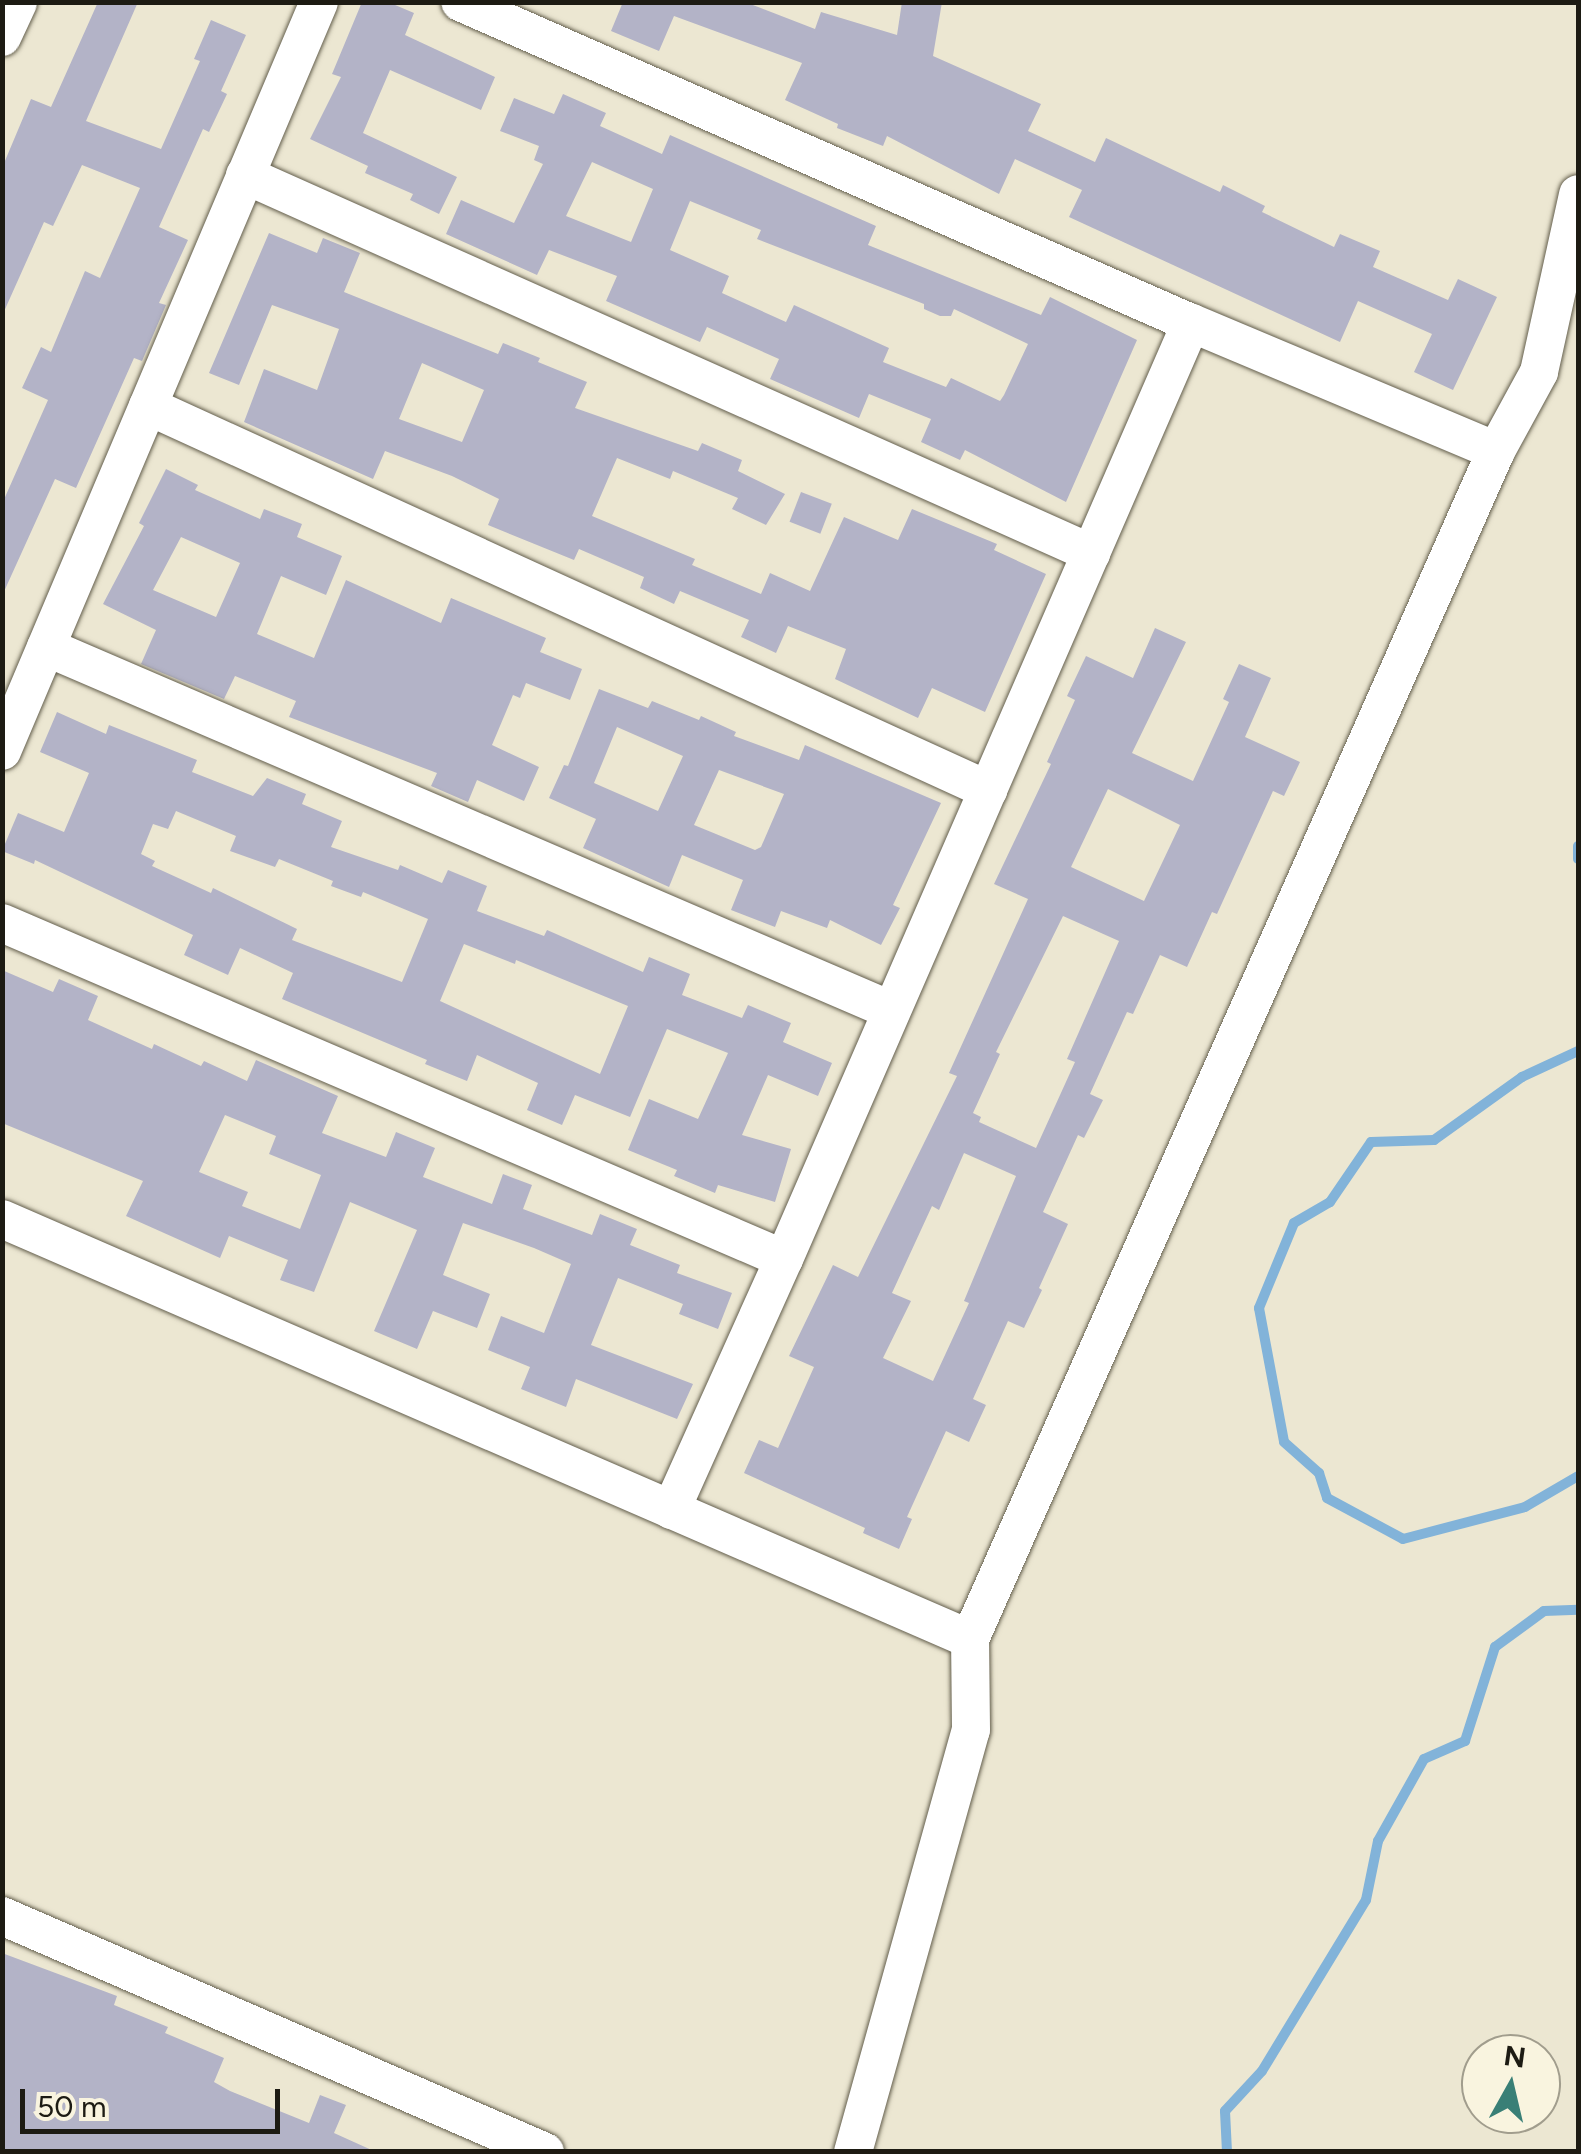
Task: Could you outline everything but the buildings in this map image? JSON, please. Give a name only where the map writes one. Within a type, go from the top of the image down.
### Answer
[{"type":"street","points":[[2,37],[18,2]]},
{"type":"street","points":[[2,751],[319,2]]},
{"type":"street","points":[[460,2],[1191,323],[1496,451]]},
{"type":"street","points":[[245,176],[1091,554]]},
{"type":"street","points":[[853,2152],[971,1730],[970,1639],[1496,451],[1539,372],[1578,194]]},
{"type":"street","points":[[671,1510],[1191,323]]},
{"type":"street","points":[[148,406],[988,790]]},
{"type":"street","points":[[46,647],[890,1010]]},
{"type":"street","points":[[2,923],[784,1259]]},
{"type":"street","points":[[2,1220],[970,1639]]},
{"type":"street","points":[[2,1916],[545,2152]]},
{"type":"waterway","points":[[1578,846],[1578,859]]},
{"type":"waterway","points":[[1578,1051],[1522,1077],[1434,1140],[1371,1142],[1330,1202],[1294,1223],[1259,1308],[1284,1442],[1319,1473],[1327,1498],[1403,1539],[1525,1507],[1578,1476]]},
{"type":"waterway","points":[[1227,2152],[1225,2111],[1262,2071],[1366,1900],[1378,1841],[1424,1759],[1465,1741],[1495,1647],[1544,1611],[1578,1610]]}]
